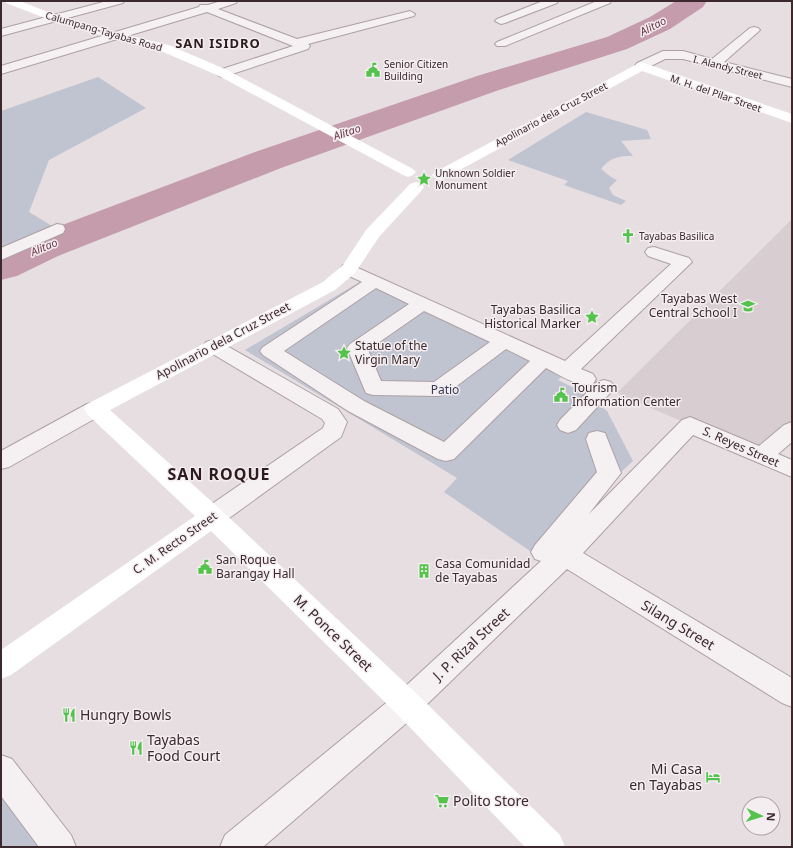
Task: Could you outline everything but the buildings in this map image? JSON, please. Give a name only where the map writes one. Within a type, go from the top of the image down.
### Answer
[{"type":"main road","name":"Calumpang-Tayabas Road","points":[[10,1],[54,18],[115,36],[165,48],[223,73],[418,174]]},
{"type":"main road","name":"M. H. del Pilar Street","points":[[640,66],[792,120]]},
{"type":"main road","name":"Apolinario dela Cruz Street","points":[[95,410],[329,286],[350,269],[372,234],[418,174],[434,186],[440,183],[442,179],[440,175],[640,66]]},
{"type":"main road","name":"M. Ponce Street","points":[[95,410],[212,517],[407,704],[548,847]]},
{"type":"main road","name":"C. M. Recto Street","points":[[1,666],[212,517]]},
{"type":"street","points":[[1,33],[119,1]]},
{"type":"street","points":[[188,1],[304,46],[223,73]]},
{"type":"street","points":[[1,70],[232,1]]},
{"type":"street","points":[[501,44],[606,1]]},
{"type":"street","points":[[501,20],[547,2],[584,11]]},
{"type":"street","points":[[297,43],[410,14]]},
{"type":"street","points":[[714,63],[754,30]]},
{"type":"street","name":"I. Alandy Street","points":[[663,55],[682,55],[792,83]]},
{"type":"street","name":"Apolinario dela Cruz Street","points":[[640,66],[663,55]]},
{"type":"street","points":[[1,255],[57,229]]},
{"type":"street","points":[[568,370],[683,262],[654,252]]},
{"type":"street","points":[[350,269],[595,383],[568,425]]},
{"type":"street","points":[[375,281],[270,351],[356,406],[446,454],[544,359]]},
{"type":"street","points":[[423,303],[357,348],[373,388],[439,389],[504,341]]},
{"type":"street","points":[[214,346],[333,418]]},
{"type":"street","name":"C. M. Recto Street","points":[[212,517],[333,432],[333,418],[356,406],[373,388]]},
{"type":"street","name":"Apolinario dela Cruz Street","points":[[1,461],[95,410]]},
{"type":"street","name":"S. Reyes Street","points":[[690,425],[792,469]]},
{"type":"street","name":"J. P. Rizal Street","points":[[237,847],[407,704],[554,554],[690,425]]},
{"type":"street","points":[[761,456],[792,430]]},
{"type":"street","points":[[554,554],[609,473],[597,439]]},
{"type":"street","name":"Silang Street","points":[[554,554],[792,694]]},
{"type":"street","points":[[1,770],[59,847]]},
{"type":"shaded area","name":"Tayabas West Central School I","points":[[792,219],[792,430],[761,456],[617,393]]},
{"type":"green space","points":[[98,77],[146,108],[49,160],[29,212],[57,229],[68,238],[43,247],[1,267],[1,111]]},
{"type":"green space","points":[[586,112],[647,130],[651,139],[621,141],[633,156],[616,158],[608,162],[601,169],[617,180],[609,188],[613,195],[626,201],[621,205],[564,185],[568,181],[508,160]]},
{"type":"green space","name":"Patio","points":[[368,277],[568,370],[558,380],[576,389],[607,411],[633,461],[621,472],[546,562],[444,492],[457,478],[245,350]]},
{"type":"green space","points":[[1,796],[59,847],[1,847]]},
{"type":"waterway","name":"Alitao","points":[[1,267],[43,247],[268,160],[488,83],[617,43],[660,23],[694,1]]},
{"type":"place","name":"Senior Citizen Building","points":[[373,70]]},
{"type":"place","name":"Unknown Soldier Monument","points":[[424,179]]},
{"type":"place","name":"Tayabas Basilica","points":[[628,236]]},
{"type":"place","name":"Tayabas West Central School I","points":[[748,306]]},
{"type":"place","name":"Tayabas Basilica Historical Marker","points":[[592,317]]},
{"type":"place","name":"Statue of the Virgin Mary","points":[[344,353]]},
{"type":"place","name":"Tourism Information Center","points":[[561,395]]},
{"type":"place","name":"San Roque Barangay Hall","points":[[205,567]]},
{"type":"place","name":"Casa Comunidad de Tayabas","points":[[424,571]]},
{"type":"place","name":"Hungry Bowls","points":[[69,715]]},
{"type":"place","name":"Tayabas Food Court","points":[[136,748]]},
{"type":"place","name":"Mi Casa en Tayabas","points":[[713,777]]},
{"type":"place","name":"Polito Store","points":[[442,801]]},
{"type":"district","name":"SAN ISIDRO","points":[[218,43]]},
{"type":"district","name":"SAN ROQUE","points":[[219,474]]}]
